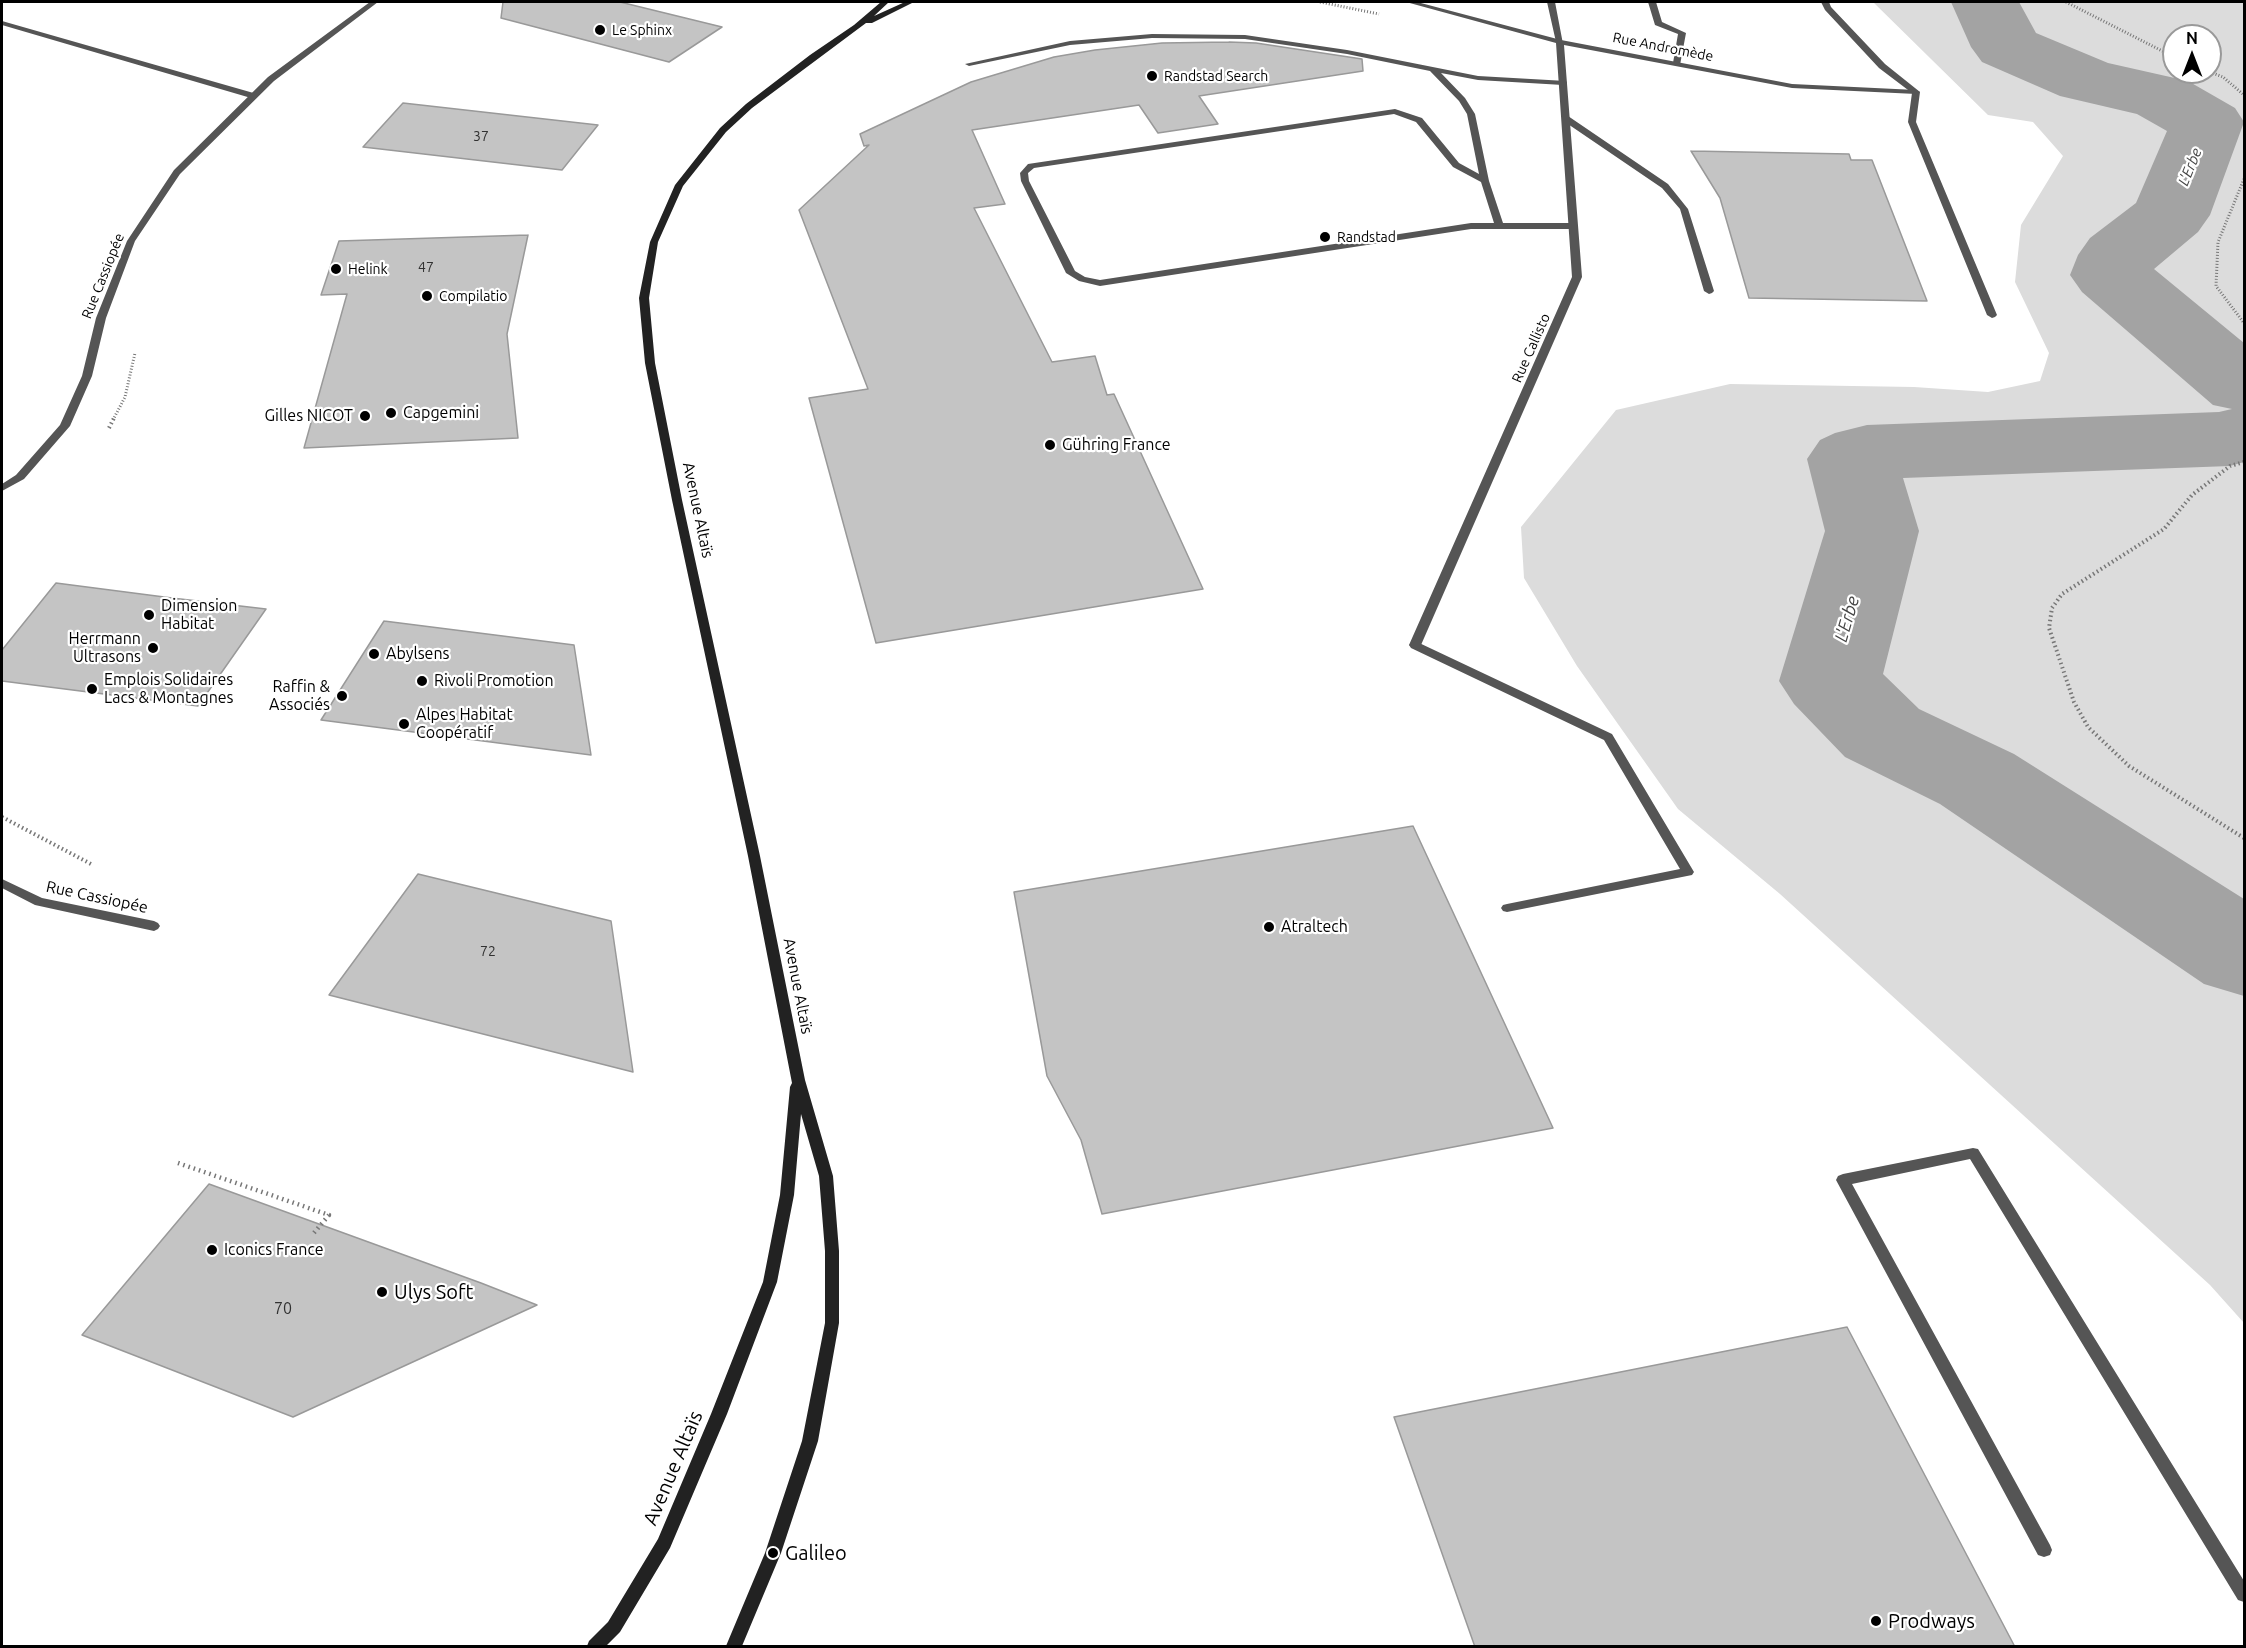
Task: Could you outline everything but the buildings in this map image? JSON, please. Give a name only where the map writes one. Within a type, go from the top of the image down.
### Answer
[{"type":"street","name":"Rue Cassiopée","points":[[2,488],[20,477],[65,426],[87,376],[100,318],[132,241],[177,172],[254,96],[313,46],[374,2]]},
{"type":"street","name":"Avenue Altaïs","points":[[734,1647],[773,1553],[810,1441],[832,1323],[832,1251],[826,1176],[798,1080],[754,856],[677,501],[651,363],[644,298],[654,242],[679,185],[723,130],[749,106],[857,27],[885,2]]},
{"type":"street","name":"Avenue Altaïs","points":[[857,27],[910,2]]},
{"type":"street","name":"Rue Andromède","points":[[1410,2],[1560,42],[1792,86],[1916,92]]},
{"type":"street","name":"Rue Callisto","points":[[1507,908],[1688,872],[1608,737],[1414,645],[1577,277],[1560,42],[1551,2]]},
{"type":"street","points":[[1652,2],[1658,23],[1682,33],[1677,63]]},
{"type":"street","points":[[1825,2],[1882,66],[1916,92],[1912,122],[1992,315]]},
{"type":"street","points":[[2,23],[254,96]]},
{"type":"street","points":[[969,64],[1070,43],[1152,36],[1245,37],[1347,51],[1478,78],[1563,83]]},
{"type":"street","points":[[1433,69],[1471,114],[1485,181],[1499,225]]},
{"type":"street","points":[[1485,181],[1456,165],[1419,120],[1395,111],[1031,166],[1024,173],[1025,181],[1071,273],[1082,279],[1100,283],[1460,227],[1573,226]]},
{"type":"street","points":[[1565,118],[1665,186],[1684,209],[1709,291]]},
{"type":"street","name":"Rue Cassiopée","points":[[2,883],[39,902],[153,926]]},
{"type":"street","name":"Avenue Altaïs","points":[[595,1647],[614,1627],[664,1543],[770,1282],[787,1195],[798,1080]]},
{"type":"street","points":[[2044,1550],[1843,1180],[1973,1153],[2244,1595]]},
{"type":"path","points":[[2066,2],[2162,51]]},
{"type":"path","points":[[2222,77],[2244,95]]},
{"type":"path","points":[[2244,179],[2218,242],[2216,286],[2244,323]]},
{"type":"path","points":[[106,432],[125,397],[136,347]]},
{"type":"path","points":[[2244,462],[2230,465],[2192,495],[2164,529],[2062,594],[2052,608],[2049,628],[2074,702],[2088,727],[2129,766],[2244,838]]},
{"type":"path","points":[[2,817],[91,864]]},
{"type":"path","points":[[178,1163],[329,1215],[313,1234]]},
{"type":"shaded area","points":[[1873,2],[2244,2],[2244,1323],[2210,1285],[1780,894],[1678,809],[1577,666],[1524,578],[1521,527],[1616,410],[1730,384],[1914,387],[1988,392],[2040,381],[2049,353],[2015,282],[2021,225],[2063,156],[2033,122],[1988,115]]},
{"type":"waterway","name":"L'Erbe","points":[[1985,2],[2007,47],[2086,80],[2162,97],[2208,124],[2170,215],[2119,255],[2111,275],[2244,386]]},
{"type":"waterway","name":"L'Erbe","points":[[2244,433],[2230,439],[1867,452],[1852,459],[1872,531],[1830,681],[1882,733],[1977,779],[2244,954]]},
{"type":"place","name":"Le Sphinx","points":[[600,30]]},
{"type":"place","name":"Randstad Search","points":[[1152,76]]},
{"type":"place","name":"Randstad","points":[[1325,237]]},
{"type":"place","name":"Helink","points":[[336,269]]},
{"type":"place","name":"Compilatio","points":[[427,296]]},
{"type":"place","name":"Capgemini","points":[[391,413]]},
{"type":"place","name":"Gilles NICOT","points":[[365,416]]},
{"type":"place","name":"Gühring France","points":[[1050,445]]},
{"type":"place","name":"Dimension Habitat","points":[[149,615]]},
{"type":"place","name":"Herrmann Ultrasons","points":[[153,648]]},
{"type":"place","name":"Abylsens","points":[[374,654]]},
{"type":"place","name":"Rivoli Promotion","points":[[422,681]]},
{"type":"place","name":"Emplois Solidaires Lacs & Montagnes","points":[[92,689]]},
{"type":"place","name":"Raffin & Associés","points":[[342,696]]},
{"type":"place","name":"Alpes Habitat Coopératif","points":[[404,724]]},
{"type":"place","name":"Atraltech","points":[[1269,927]]},
{"type":"place","name":"Iconics France","points":[[212,1250]]},
{"type":"place","name":"Ulys Soft","points":[[382,1292]]},
{"type":"place","name":"Galileo","points":[[773,1553]]},
{"type":"place","name":"Prodways","points":[[1876,1621]]}]
